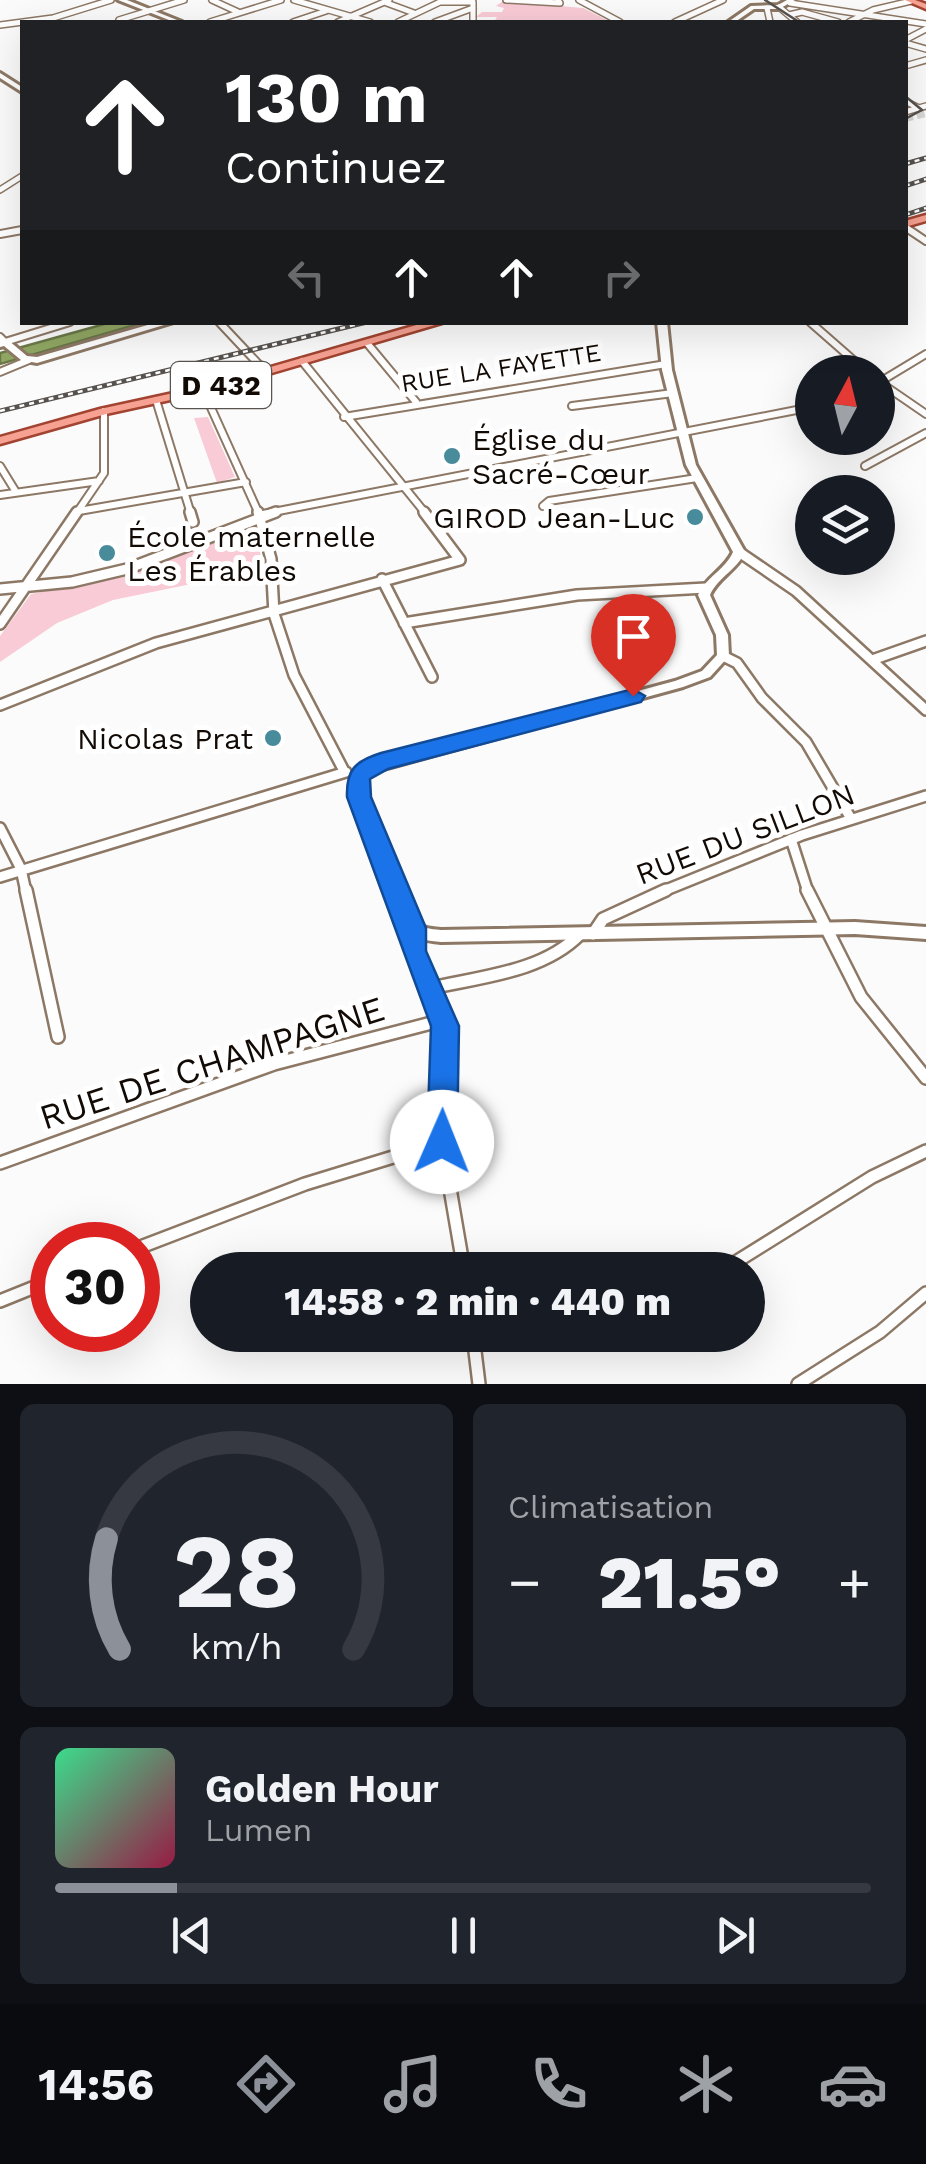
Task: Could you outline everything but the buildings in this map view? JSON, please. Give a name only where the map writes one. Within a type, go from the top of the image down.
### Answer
[{"type":"main road","points":[[122,0],[172,20]]},
{"type":"main road","points":[[910,0],[926,7]]},
{"type":"main road","points":[[735,20],[753,7],[778,7],[791,1]]},
{"type":"main road","points":[[0,75],[18,83]]},
{"type":"main road","points":[[4,343],[28,359],[158,325]]},
{"type":"main road","name":"D 432","points":[[0,440],[104,411],[203,390],[430,325]]},
{"type":"main road","points":[[662,325],[666,364],[697,478],[739,552],[735,563],[706,588],[704,600],[722,636],[723,656],[706,674],[679,684],[351,773],[404,918],[412,928],[441,936],[825,929],[926,933]]},
{"type":"street","points":[[56,20],[112,0]]},
{"type":"street","points":[[122,20],[184,0]]},
{"type":"street","points":[[212,0],[238,12]]},
{"type":"street","points":[[253,0],[261,5]]},
{"type":"street","points":[[216,20],[281,0]]},
{"type":"street","points":[[294,0],[362,20]]},
{"type":"street","points":[[506,0],[558,2]]},
{"type":"street","points":[[579,0],[616,20]]},
{"type":"street","points":[[679,20],[722,0]]},
{"type":"street","points":[[853,20],[910,0]]},
{"type":"street","points":[[343,20],[384,1],[414,13]]},
{"type":"street","points":[[402,20],[446,1],[472,6]]},
{"type":"street","points":[[791,1],[896,20]]},
{"type":"street","points":[[440,20],[472,6]]},
{"type":"street","points":[[778,7],[794,20]]},
{"type":"street","points":[[767,8],[770,20]]},
{"type":"street","points":[[299,20],[329,10]]},
{"type":"street","points":[[789,16],[802,12],[831,20]]},
{"type":"street","points":[[4,343],[50,325]]},
{"type":"street","points":[[221,325],[266,372]]},
{"type":"street","points":[[813,325],[848,355]]},
{"type":"street","points":[[367,343],[416,402]]},
{"type":"street","points":[[895,372],[926,354]]},
{"type":"street","points":[[0,372],[28,359]]},
{"type":"street","points":[[0,704],[110,658],[274,614],[382,579],[456,562],[460,556],[302,362]]},
{"type":"street","name":"RUE LA FAYETTE","points":[[344,417],[416,402],[666,364]]},
{"type":"street","points":[[0,877],[351,773],[294,675],[274,614],[271,559],[258,515],[203,390]]},
{"type":"street","points":[[572,406],[673,392]]},
{"type":"street","points":[[895,393],[926,414]]},
{"type":"street","points":[[156,400],[193,522]]},
{"type":"street","points":[[0,624],[104,474],[104,411]]},
{"type":"street","points":[[0,588],[126,569],[258,515],[795,411]]},
{"type":"street","points":[[865,466],[926,433]]},
{"type":"street","points":[[0,466],[16,492]]},
{"type":"street","points":[[543,506],[549,501],[697,478]]},
{"type":"street","points":[[0,495],[99,480]]},
{"type":"street","points":[[79,510],[246,482]]},
{"type":"street","points":[[739,552],[796,591],[926,710]]},
{"type":"street","points":[[382,579],[432,677]]},
{"type":"street","points":[[404,623],[577,595],[706,588]]},
{"type":"street","points":[[872,660],[926,641]]},
{"type":"street","points":[[723,656],[737,663],[762,698],[806,742],[850,817]]},
{"type":"street","name":"RUE DU SILLON","points":[[427,989],[538,961],[574,944],[602,919],[685,879],[850,817],[926,796]]},
{"type":"street","points":[[0,828],[21,869],[58,1037]]},
{"type":"street","points":[[790,839],[804,890],[860,996],[926,1078]]},
{"type":"street","points":[[412,928],[410,941],[443,1020],[442,1142],[461,1252]]},
{"type":"street","name":"RUE DE CHAMPAGNE","points":[[0,1163],[160,1104],[392,1029],[443,1020]]},
{"type":"street","points":[[160,1240],[305,1184],[442,1142]]},
{"type":"street","points":[[752,1252],[872,1178],[926,1150]]},
{"type":"street","points":[[0,1301],[30,1289]]},
{"type":"street","points":[[798,1384],[880,1332],[926,1293]]},
{"type":"street","points":[[475,1352],[479,1384]]},
{"type":"shaded area","points":[[503,1],[583,8],[607,20],[476,17],[482,12],[502,12],[504,8],[496,6]]},
{"type":"shaded area","points":[[101,325],[135,325],[0,364],[0,353]]},
{"type":"shaded area","points":[[208,417],[235,477],[217,483],[194,418]]},
{"type":"shaded area","points":[[246,531],[256,536],[264,569],[113,600],[57,623],[0,662],[0,636],[31,594],[126,575]]},
{"type":"tunnel","points":[[908,117],[926,113]]},
{"type":"tram line","points":[[765,0],[796,20]]},
{"type":"tram line","points":[[908,98],[922,110],[908,117]]},
{"type":"railway","points":[[908,163],[926,158]]},
{"type":"railway","points":[[908,185],[926,179]]},
{"type":"railway","points":[[908,214],[926,208]]},
{"type":"railway","points":[[0,411],[355,325]]},
{"type":"place","name":"Église du Sacré-Cœur","points":[[452,456]]},
{"type":"place","name":"GIROD Jean-Luc","points":[[695,517]]},
{"type":"place","name":"École maternelle Les Érables","points":[[107,553]]},
{"type":"place","name":"Nicolas Prat","points":[[273,738]]},
{"type":"route","points":[[442,1142],[445,1026],[427,989],[410,941],[412,928],[404,918],[359,797],[358,774],[381,762],[633,696]]}]
